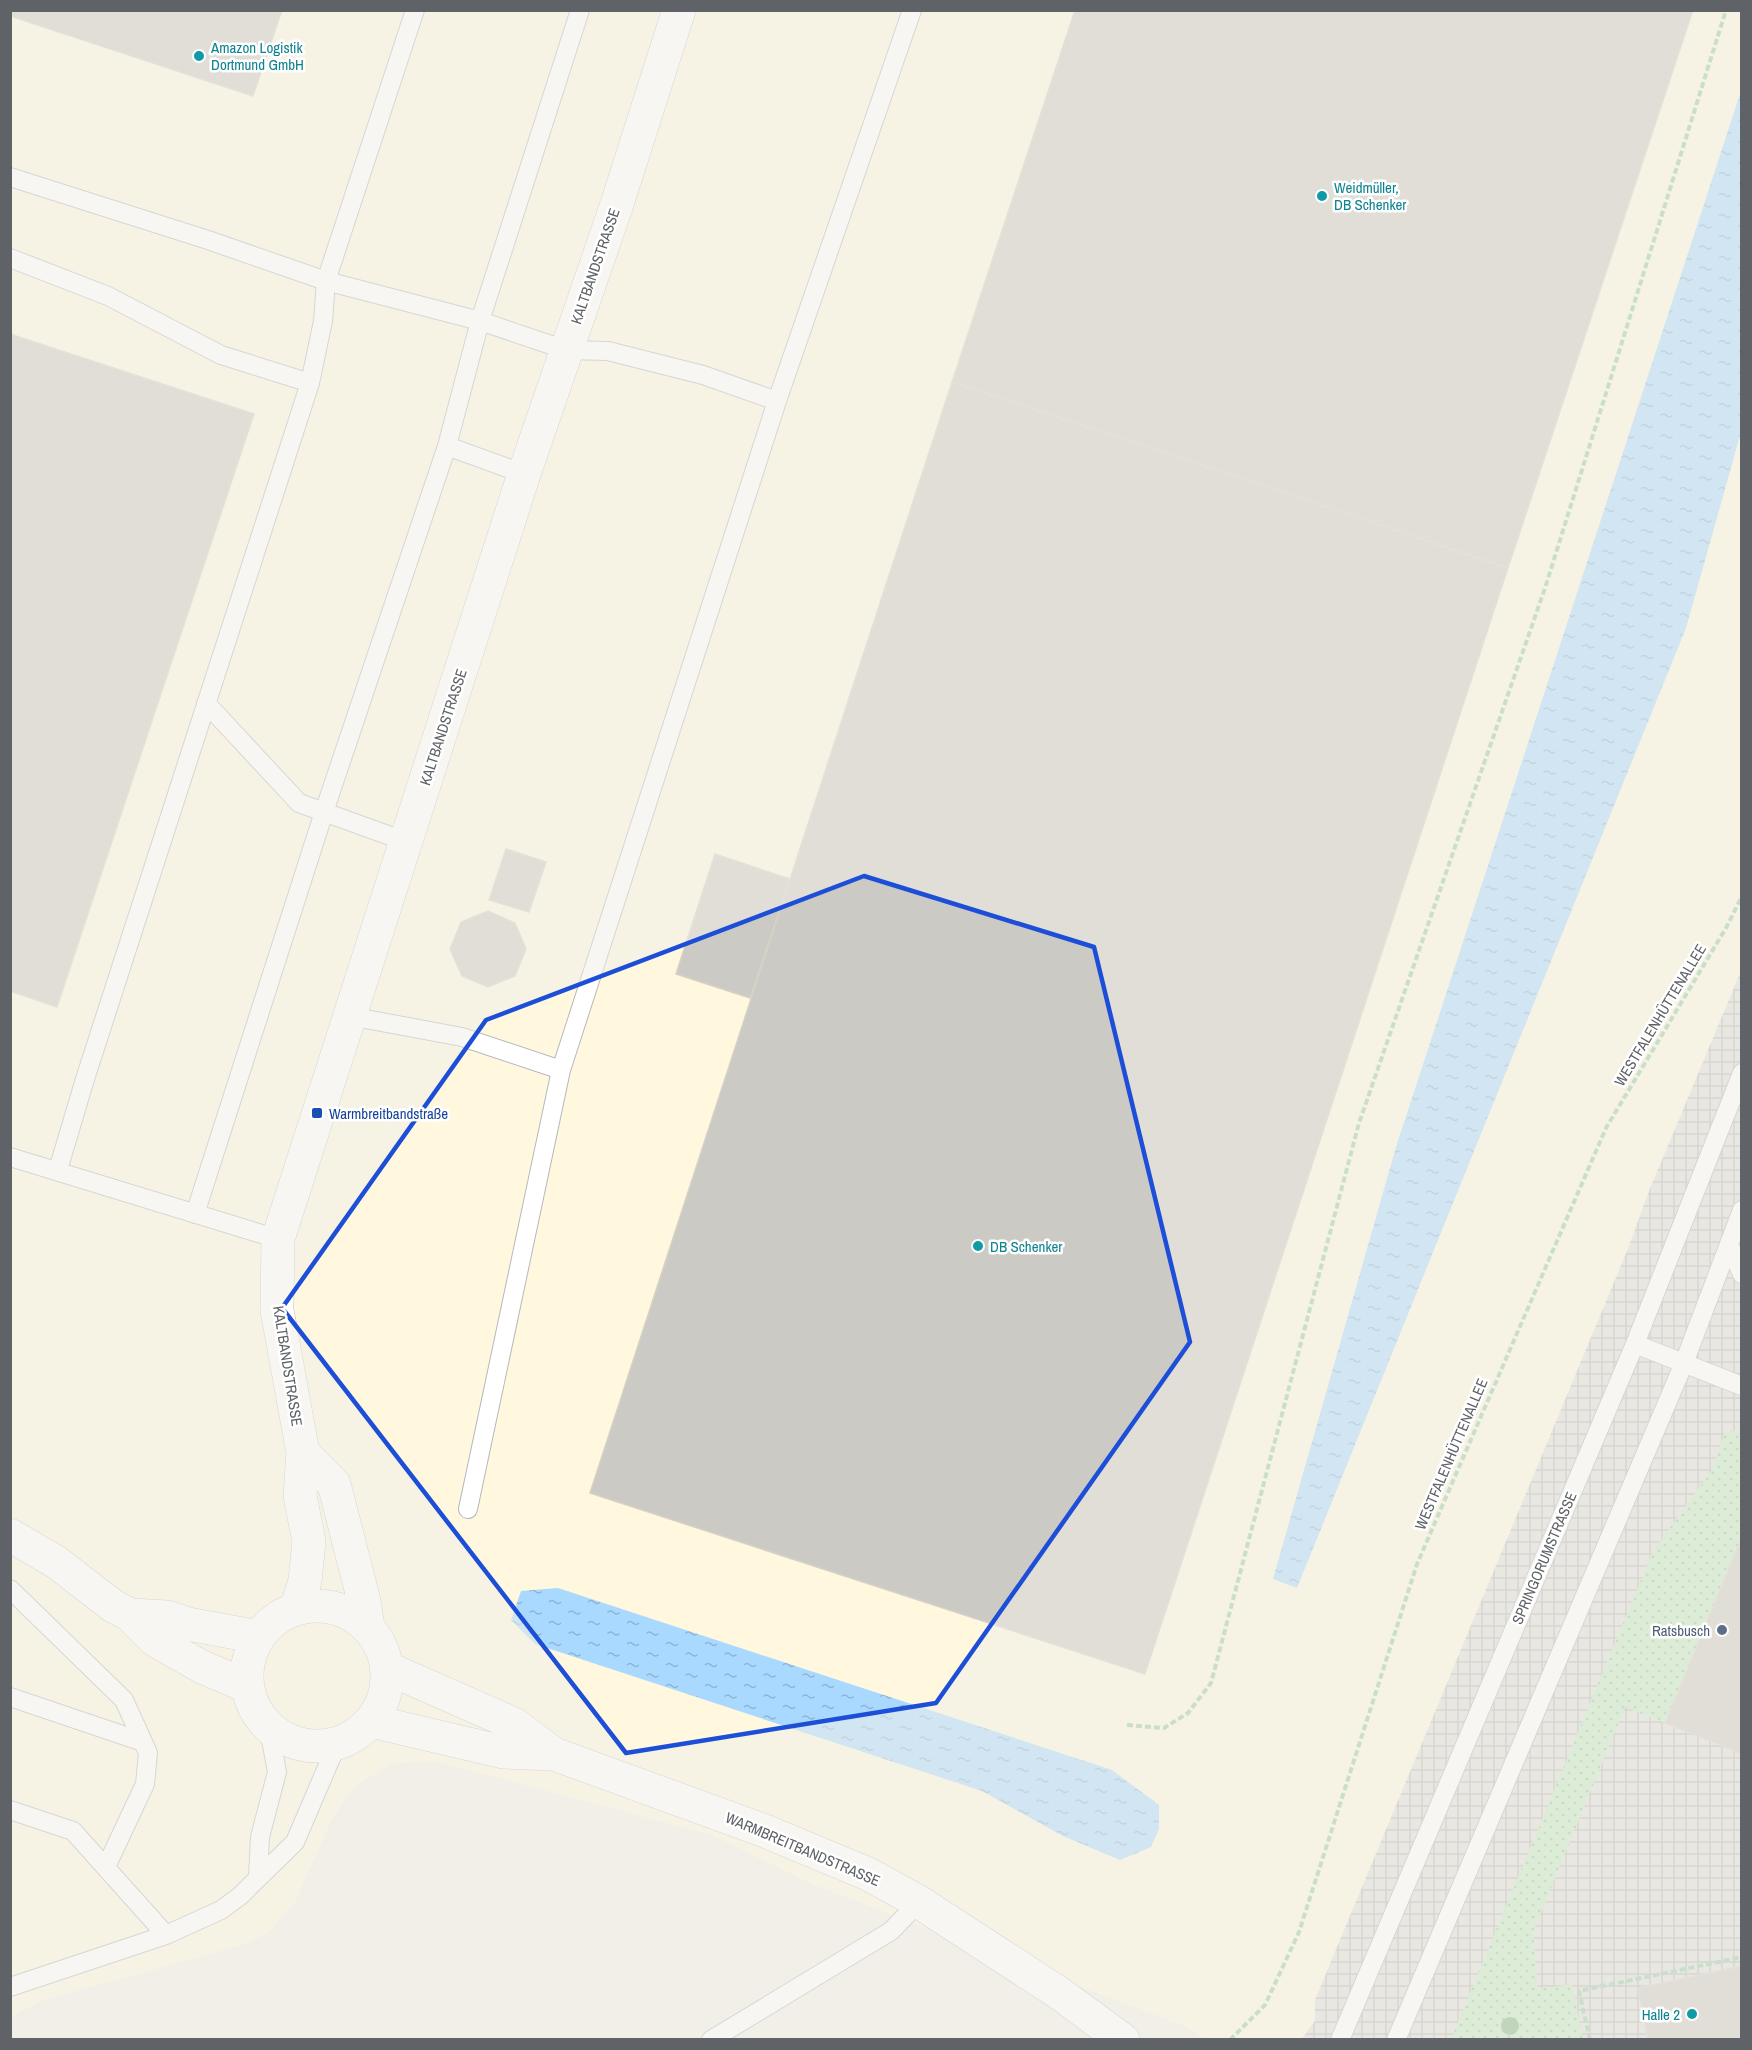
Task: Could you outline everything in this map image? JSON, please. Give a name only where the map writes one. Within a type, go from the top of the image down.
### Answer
[{"type":"street","name":"KALTBANDSTRASSE","points":[[296,1609],[305,1581],[309,1541],[300,1496],[303,1453],[277,1310],[278,1239],[524,474],[616,207],[679,10]]},
{"type":"street","points":[[303,1453],[334,1484],[364,1601],[368,1627]]},
{"type":"street","points":[[10,1535],[56,1562],[113,1606],[130,1615],[156,1641],[202,1667],[247,1686]]},
{"type":"street","points":[[318,1606],[338,1609],[355,1617],[368,1627],[380,1646],[387,1668],[386,1689],[380,1708],[371,1721],[354,1736],[337,1744],[313,1747],[290,1742],[269,1729],[254,1709],[247,1686],[247,1663],[258,1637],[269,1624],[283,1614],[296,1609],[318,1606]]},
{"type":"street","points":[[130,1615],[167,1617],[188,1624],[258,1637]]},
{"type":"street","name":"WARMBREITBANDSTRASSE","points":[[387,1668],[514,1724],[554,1754],[765,1831],[868,1875],[920,1902],[1059,1993],[1123,2040]]},
{"type":"street","name":"WARMBREITBANDSTRASSE","points":[[371,1721],[503,1752],[554,1754]]},
{"type":"lane","points":[[58,1170],[310,383],[323,321],[326,281],[415,10]]},
{"type":"lane","points":[[195,1214],[324,812],[447,446],[480,321],[580,10]]},
{"type":"lane","points":[[468,1509],[561,1070],[777,401],[912,10]]},
{"type":"lane","points":[[10,177],[208,240],[326,281],[480,321],[566,350],[608,351],[703,375],[777,401]]},
{"type":"lane","points":[[10,258],[108,296],[221,355],[310,383]]},
{"type":"lane","points":[[447,446],[524,474]]},
{"type":"lane","points":[[206,703],[299,803],[407,842]]},
{"type":"lane","points":[[349,1016],[462,1037],[561,1070]]},
{"type":"lane","name":"SPRINGORUMSTRASSE","points":[[1340,2040],[1635,1344],[1742,1073]]},
{"type":"lane","points":[[10,1157],[278,1239]]},
{"type":"lane","points":[[1396,2040],[1684,1363],[1742,1210]]},
{"type":"lane","points":[[1729,1245],[1742,1274]]},
{"type":"lane","points":[[1635,1344],[1742,1386]]},
{"type":"lane","points":[[10,1589],[124,1700],[148,1753],[145,1784],[106,1867]]},
{"type":"lane","points":[[10,1697],[143,1742]]},
{"type":"lane","points":[[258,1877],[260,1837],[276,1772],[269,1729]]},
{"type":"lane","points":[[10,1987],[166,1935],[221,1910],[240,1896],[295,1842],[337,1744]]},
{"type":"lane","points":[[10,1810],[73,1831],[166,1935]]},
{"type":"lane","points":[[711,2040],[891,1931],[920,1902]]},
{"type":"path","points":[[1127,1725],[1164,1728],[1188,1713],[1211,1683],[1359,1123],[1545,588],[1726,10]]},
{"type":"path","name":"WESTFALENHÜTTENALLEE","points":[[1230,2040],[1265,2005],[1299,1932],[1417,1564],[1606,1128],[1726,928],[1742,896]]},
{"type":"path","points":[[1590,2040],[1579,1991],[1742,1957]]},
{"type":"highlighted area","points":[[864,876],[1094,947],[1190,1342],[936,1703],[626,1753],[282,1308],[486,1020]]},
{"type":"shaded area","points":[[11,11],[1741,11],[1741,971],[1315,2000],[1315,2021],[1301,2039],[1207,2039],[1184,2026],[814,1885],[712,1835],[435,1761],[394,1763],[353,1787],[331,1821],[295,1902],[269,1932],[246,1944],[44,2000],[11,2016]]},
{"type":"shaded area","points":[[1741,971],[1741,2039],[1301,2040],[1315,2021],[1315,2000]]},
{"type":"green space","points":[[1735,1431],[1741,1434],[1741,1537],[1665,1723],[1625,1707],[1533,1932],[1538,1989],[1572,1984],[1583,2039],[1451,2039],[1653,1551],[1712,1470],[1725,1432]]},
{"type":"water","points":[[1741,91],[1741,432],[1686,628],[1297,1588],[1273,1579],[1396,1147]]},
{"type":"water","points":[[558,1588],[1112,1770],[1159,1805],[1159,1829],[1151,1847],[1120,1860],[1063,1836],[982,1791],[535,1644],[511,1620],[521,1591]]},
{"type":"building","name":"Amazon Logistik Dortmund GmbH","points":[[10,10],[282,10],[253,96],[10,16]]},
{"type":"building","name":"Weidmüller, DB Schenker","points":[[1075,10],[1693,10],[1508,568],[952,382]]},
{"type":"building","points":[[10,334],[254,414],[57,1007],[10,991]]},
{"type":"building","name":"DB Schenker","points":[[952,382],[1508,568],[1145,1674],[590,1493]]},
{"type":"building","points":[[506,849],[546,862],[529,912],[489,900]]},
{"type":"building","points":[[715,854],[790,879],[750,998],[676,974]]},
{"type":"building","points":[[488,911],[515,923],[526,949],[515,976],[488,987],[462,976],[450,949],[461,922]]},
{"type":"building","name":"Ratsbusch","points":[[1742,1537],[1742,1754],[1665,1723]]},
{"type":"building","name":"Halle 2","points":[[1742,1966],[1742,2040],[1648,2040],[1638,1988]]},
{"type":"place","name":"Amazon Logistik Dortmund GmbH","points":[[199,56]]},
{"type":"place","name":"Weidmüller, DB Schenker","points":[[1322,196]]},
{"type":"place","name":"Warmbreitbandstraße","points":[[317,1113]]},
{"type":"place","name":"DB Schenker","points":[[978,1246]]},
{"type":"place","name":"Ratsbusch","points":[[1722,1630]]},
{"type":"place","name":"Halle 2","points":[[1692,2014]]}]
